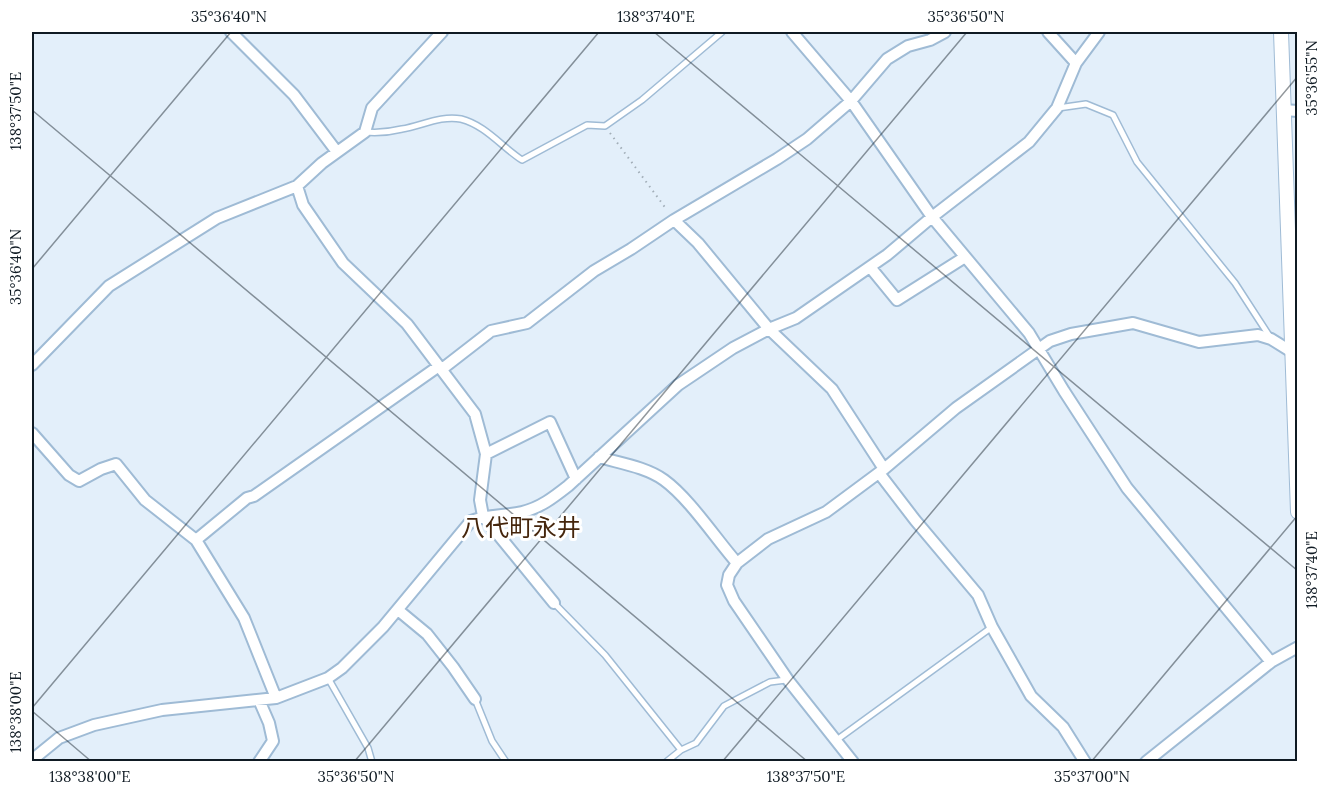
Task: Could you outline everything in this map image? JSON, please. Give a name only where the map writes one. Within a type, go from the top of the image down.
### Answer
[{"type":"street","points":[[231,32],[294,95],[337,152]]},
{"type":"street","points":[[32,365],[109,286],[217,218],[297,186],[365,132],[372,108],[442,32]]},
{"type":"street","points":[[792,32],[851,101],[932,217],[1029,333],[1127,488],[1271,662]]},
{"type":"street","points":[[196,540],[247,498],[254,496],[491,331],[527,323],[594,271],[807,139],[851,101],[888,59],[908,46],[930,40],[945,32]]},
{"type":"street","points":[[1048,32],[1076,63]]},
{"type":"street","points":[[32,760],[59,738],[94,725],[162,710],[276,698],[328,678],[367,644],[398,610],[471,521],[483,516],[522,512],[549,501],[678,385],[733,348],[796,318],[870,267],[1029,142],[1057,108],[1076,63],[1099,32]]},
{"type":"street","points":[[1281,32],[1290,110],[1298,512]]},
{"type":"street","points":[[297,186],[303,205],[343,263],[407,324],[475,414],[486,454],[480,500],[483,516],[554,603]]},
{"type":"street","points":[[674,220],[698,243],[769,329],[832,388],[881,471],[915,520],[978,595],[992,627],[1031,696],[1063,728],[1085,762]]},
{"type":"street","points":[[870,267],[897,300],[965,257]]},
{"type":"street","points":[[853,762],[838,740],[788,680],[730,593],[727,585],[729,575],[737,563],[768,539],[826,512],[881,471],[956,408],[1050,341],[1071,334],[1133,323],[1199,342],[1258,335],[1295,352]]},
{"type":"street","points":[[486,454],[550,422],[576,479]]},
{"type":"street","points":[[32,433],[69,475],[79,481],[116,464],[145,500],[196,540],[244,618],[276,698]]},
{"type":"street","points":[[599,457],[663,479],[681,495],[737,563]]},
{"type":"street","points":[[398,610],[427,634],[475,699]]},
{"type":"street","points":[[1146,762],[1271,662],[1298,647]]},
{"type":"street","points":[[259,700],[269,723],[273,741],[259,762]]},
{"type":"lane","points":[[365,132],[403,129],[431,120],[461,119],[492,134],[522,160],[587,125],[604,126],[642,100],[722,32]]},
{"type":"lane","points":[[1057,108],[1086,104],[1113,115],[1137,162],[1235,283],[1271,339]]},
{"type":"lane","points":[[554,603],[604,654],[681,750]]},
{"type":"lane","points":[[838,740],[992,627]]},
{"type":"lane","points":[[328,678],[368,748],[372,762]]},
{"type":"lane","points":[[666,762],[681,750],[696,743],[724,706],[770,682],[788,680]]},
{"type":"lane","points":[[475,699],[492,741],[506,762]]},
{"type":"path","points":[[604,126],[674,220]]},
{"type":"district","name":"八代町永井","points":[[521,527]]}]
